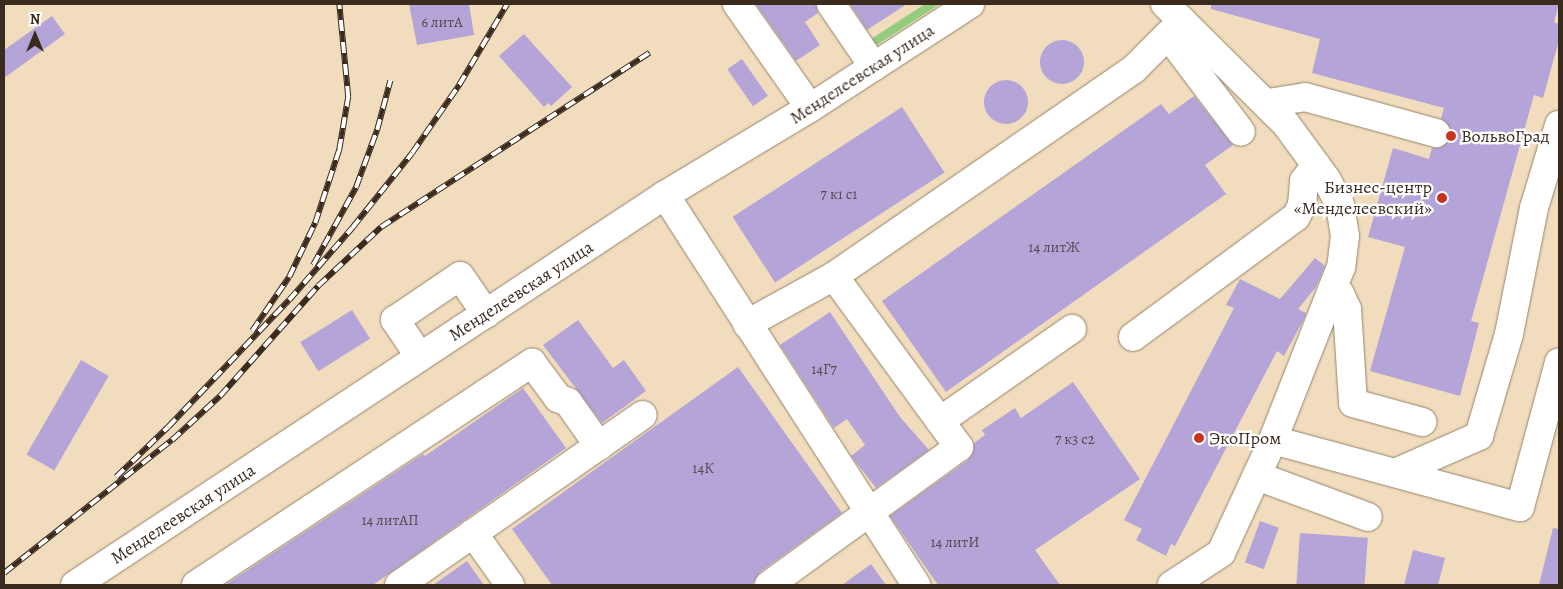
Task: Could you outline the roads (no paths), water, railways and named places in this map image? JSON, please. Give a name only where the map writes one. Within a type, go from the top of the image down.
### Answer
[{"type":"street","points":[[737,4],[810,108]]},
{"type":"street","points":[[831,4],[874,66]]},
{"type":"street","name":"Менделеевская улица","points":[[75,585],[665,196],[810,108],[970,4]]},
{"type":"street","points":[[1172,20],[1268,103],[1316,165],[1340,205],[1345,236],[1341,267],[1273,440],[1221,553],[1172,585]]},
{"type":"street","points":[[1172,20],[1241,132]]},
{"type":"street","points":[[747,324],[834,276],[1134,69],[1172,20]]},
{"type":"street","points":[[1268,103],[1305,97],[1436,133]]},
{"type":"street","points":[[1395,473],[1479,436],[1509,334],[1534,208],[1559,125]]},
{"type":"street","points":[[1133,336],[1296,217],[1302,205],[1304,180],[1316,165]]},
{"type":"street","points":[[665,196],[916,585]]},
{"type":"street","points":[[420,357],[395,320],[460,276],[486,314]]},
{"type":"street","points":[[769,585],[959,447],[834,276]]},
{"type":"street","points":[[1332,290],[1340,294],[1346,309],[1353,403],[1422,422]]},
{"type":"street","points":[[940,421],[1072,329]]},
{"type":"street","points":[[1273,440],[1520,508],[1559,362]]},
{"type":"street","points":[[196,585],[532,363],[558,398],[568,402],[599,446]]},
{"type":"street","points":[[399,585],[643,415]]},
{"type":"street","points":[[1257,476],[1368,517]]},
{"type":"street","points":[[473,533],[510,585]]},
{"type":"railway","points":[[252,331],[289,277],[315,223],[339,150],[348,97],[339,4]]},
{"type":"railway","points":[[116,477],[168,427],[289,300],[352,228],[412,153],[459,85],[507,4]]},
{"type":"railway","points":[[4,573],[172,440],[220,396],[318,286],[381,227],[649,53]]},
{"type":"railway","points":[[313,265],[356,187],[377,130],[390,81]]},
{"type":"place","name":"ВольвоГрад","points":[[1451,136]]},
{"type":"place","name":"Бизнес-центр «Менделеевский»","points":[[1442,198]]},
{"type":"place","name":"ЭкоПром","points":[[1199,438]]}]
